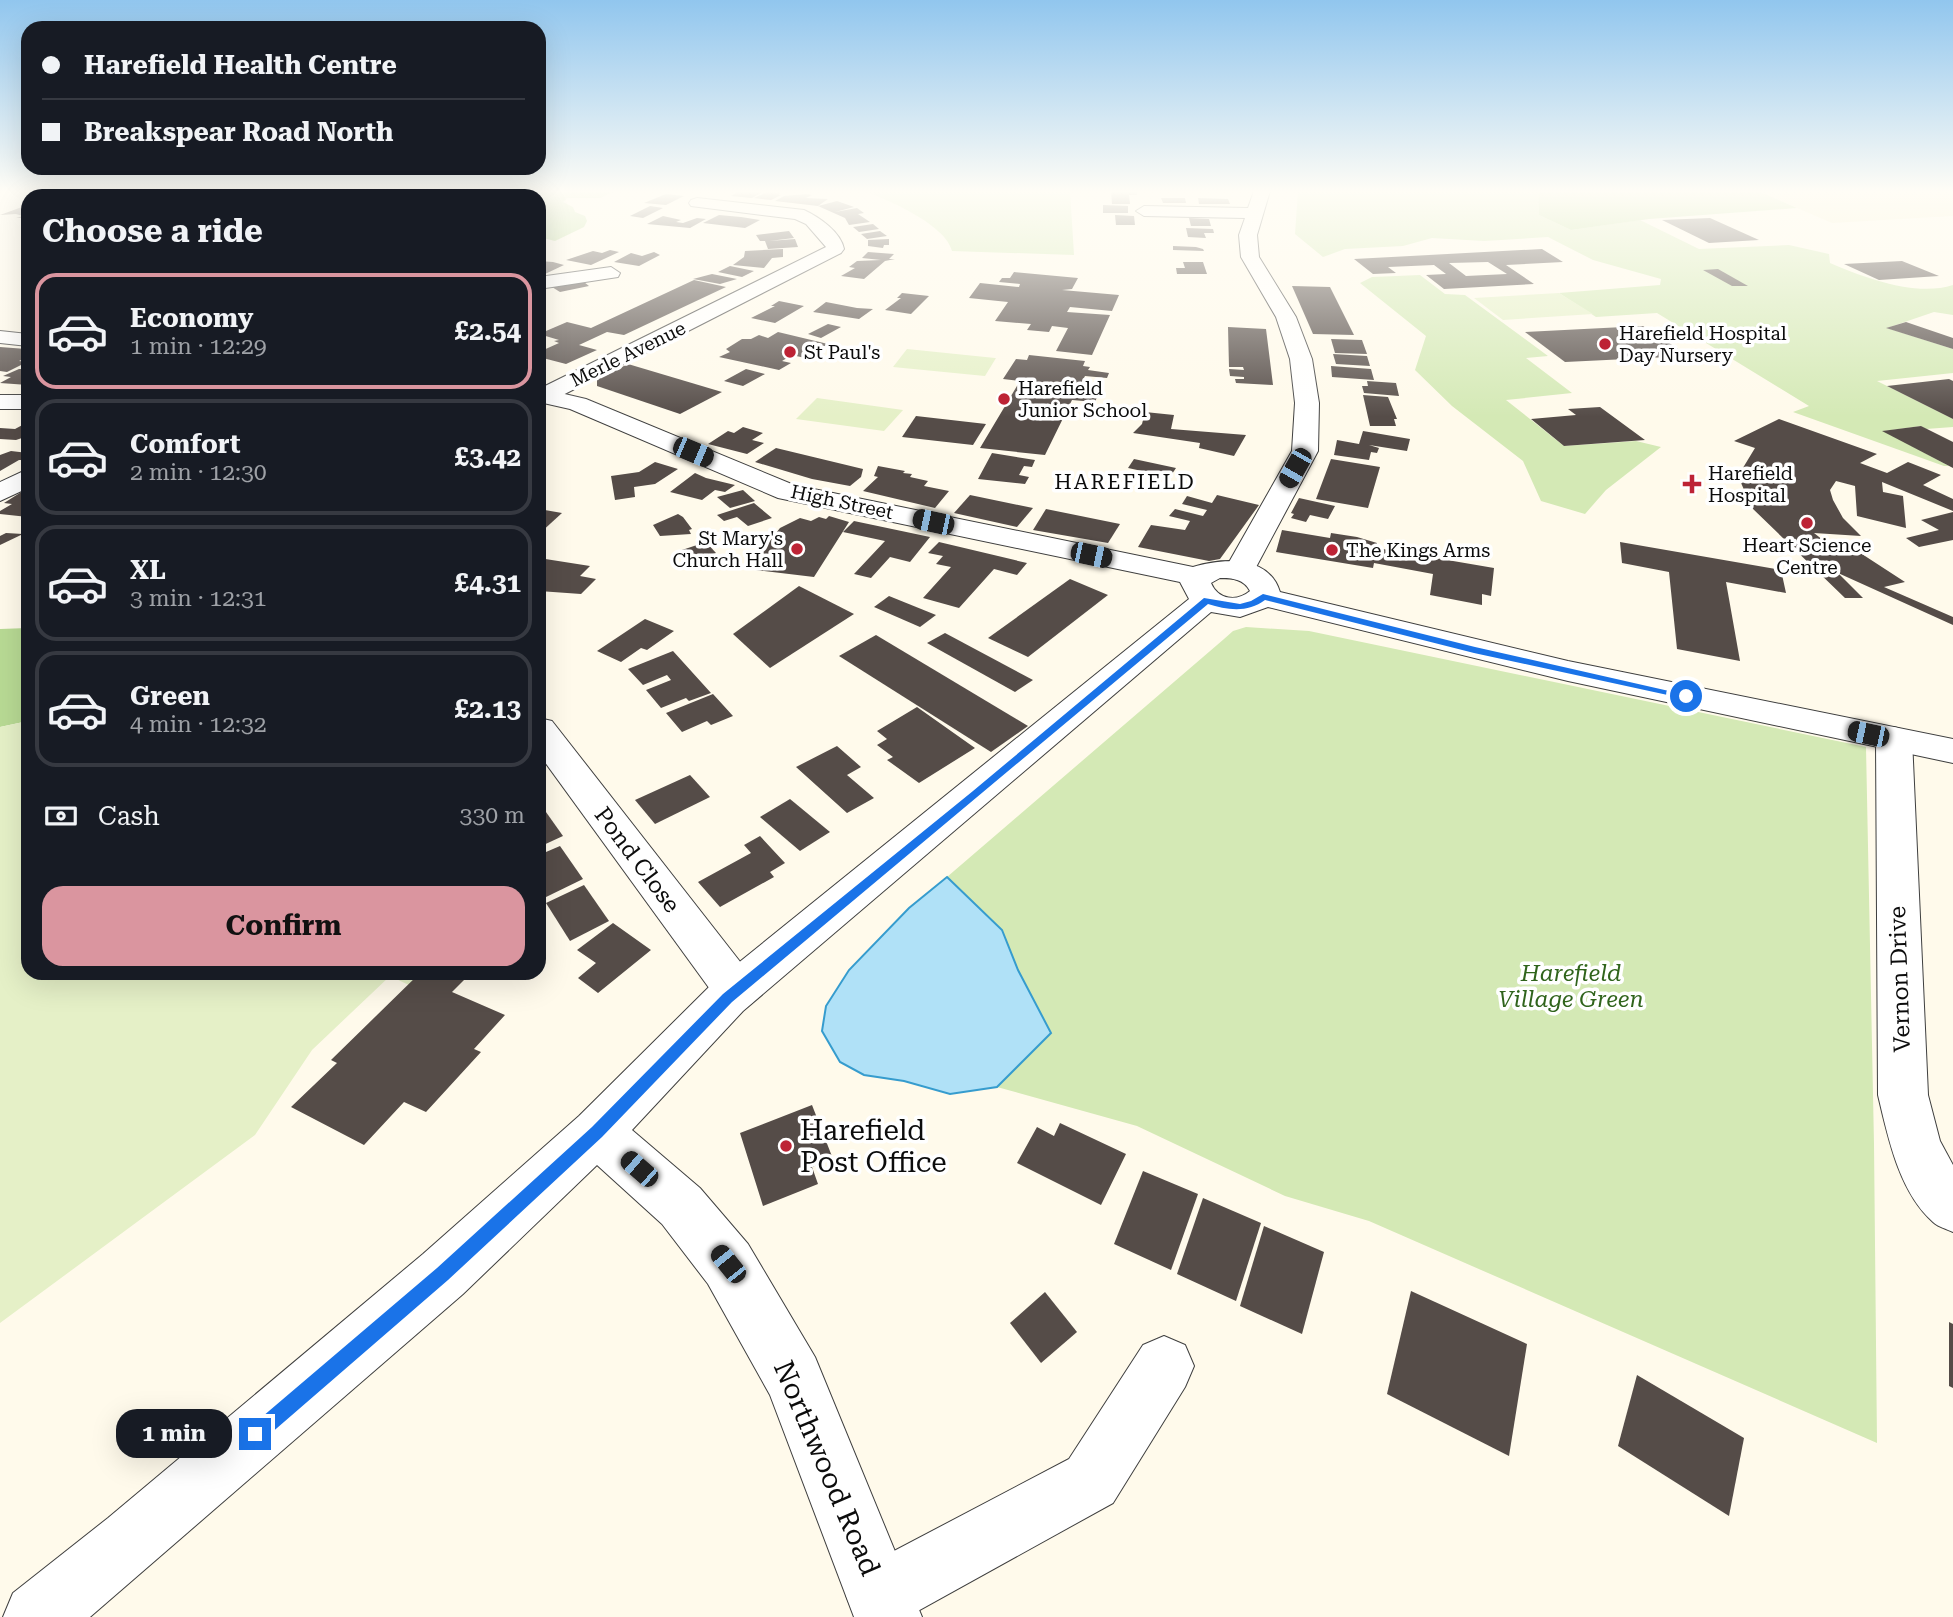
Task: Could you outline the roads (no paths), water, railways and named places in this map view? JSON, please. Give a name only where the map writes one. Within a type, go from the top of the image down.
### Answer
[{"type":"street","name":"Merle Avenue","points":[[546,393],[800,266]]},
{"type":"street","points":[[1240,570],[1305,451],[1307,403],[1301,359],[1286,317],[1256,266]]},
{"type":"street","points":[[546,282],[611,273]]},
{"type":"street","points":[[0,337],[21,339]]},
{"type":"street","name":"High Street","points":[[546,396],[578,404],[788,492],[1203,588]]},
{"type":"street","points":[[0,402],[21,402]]},
{"type":"street","points":[[0,493],[21,481]]},
{"type":"street","points":[[37,1617],[131,1541],[443,1274],[597,1132],[736,990],[977,793],[1203,588],[1220,569],[1240,570],[1250,574],[1263,584],[1263,597]]},
{"type":"street","points":[[1203,588],[1224,606],[1254,604],[1263,597]]},
{"type":"street","points":[[1263,597],[1555,668],[1953,751]]},
{"type":"street","name":"Pond Close","points":[[546,738],[736,990]]},
{"type":"street","name":"Vernon Drive","points":[[1894,739],[1903,1095],[1916,1152],[1936,1186],[1953,1206]]},
{"type":"street","name":"Northwood Road","points":[[597,1132],[681,1206],[728,1264],[794,1378],[884,1606]]},
{"type":"street","points":[[884,1606],[1091,1481],[1164,1366]]},
{"type":"water","points":[[947,877],[1002,930],[1018,970],[1051,1033],[997,1087],[950,1094],[904,1081],[864,1075],[840,1062],[822,1031],[826,1006],[849,970],[909,908]]},
{"type":"place","name":"Harefield Hospital Day Nursery","points":[[1605,344]]},
{"type":"place","name":"St Paul's","points":[[790,352]]},
{"type":"place","name":"Harefield Junior School","points":[[1004,399]]},
{"type":"place","name":"Harefield Hospital","points":[[1692,484]]},
{"type":"place","name":"Heart Science Centre","points":[[1807,523]]},
{"type":"place","name":"St Mary's Church Hall","points":[[797,549]]},
{"type":"place","name":"The Kings Arms","points":[[1332,550]]},
{"type":"place","name":"Harefield Post Office","points":[[786,1146]]},
{"type":"district","name":"HAREFIELD","points":[[1125,482]]},
{"type":"park label","name":"Harefield Village Green","points":[[1571,986]]}]
